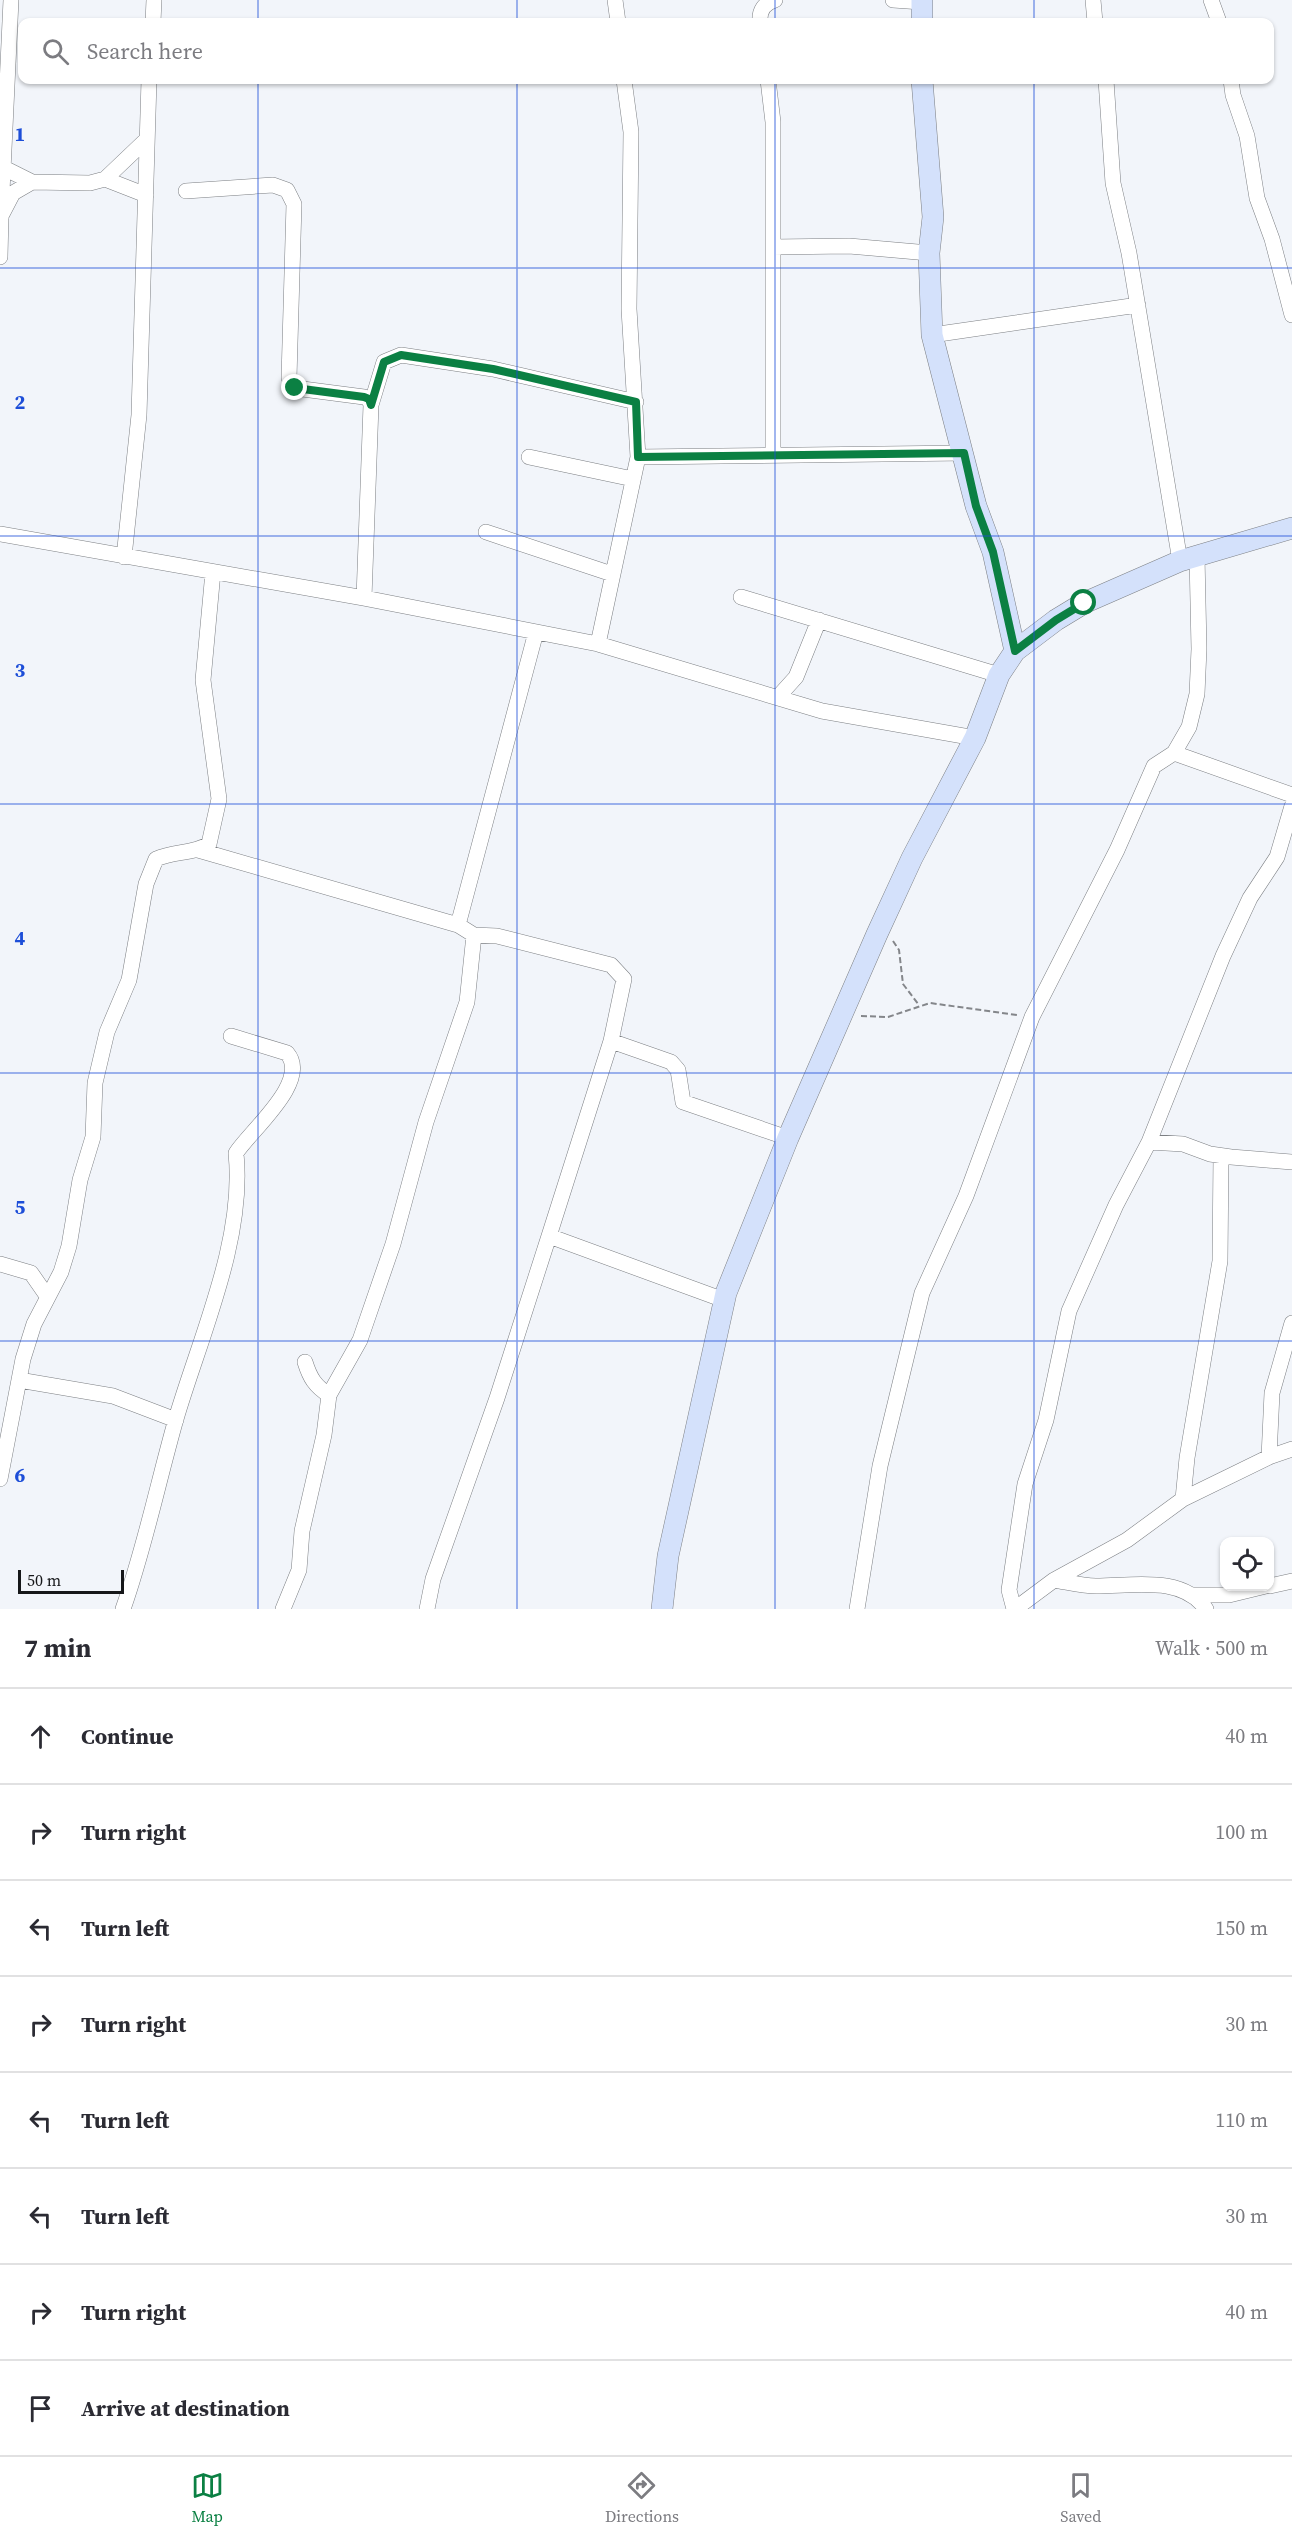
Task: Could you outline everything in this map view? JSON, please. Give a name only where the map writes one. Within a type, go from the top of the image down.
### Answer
[{"type":"street","points":[[0,257],[0,190],[11,0]]},
{"type":"street","points":[[153,18],[154,0]]},
{"type":"street","points":[[615,0],[617,18]]},
{"type":"street","points":[[761,18],[762,9],[768,2],[775,0]]},
{"type":"street","points":[[893,0],[922,8]]},
{"type":"street","points":[[1093,0],[1095,18]]},
{"type":"street","points":[[1211,0],[1217,18]]},
{"type":"street","points":[[123,557],[139,415],[149,84]]},
{"type":"street","points":[[598,644],[638,457],[629,309],[631,132],[625,84]]},
{"type":"street","points":[[768,84],[773,122],[773,455]]},
{"type":"street","points":[[922,84],[933,217],[929,253],[932,335],[976,506],[993,552],[1015,651]]},
{"type":"street","points":[[857,1609],[880,1466],[922,1293],[966,1196],[1032,1017],[1117,850],[1154,766],[1174,753],[1189,727],[1197,694],[1199,649],[1189,559],[1113,183],[1106,84]]},
{"type":"street","points":[[1232,84],[1247,136],[1257,198],[1272,239],[1292,315]]},
{"type":"street","points":[[2,167],[32,182],[90,183],[105,178],[146,140]]},
{"type":"street","points":[[105,178],[146,195]]},
{"type":"street","points":[[1,216],[13,193],[32,182]]},
{"type":"street","points":[[186,191],[273,185],[287,190],[294,204],[289,378],[295,388],[364,397],[369,399],[371,405]]},
{"type":"street","points":[[773,247],[849,246],[929,253]]},
{"type":"street","points":[[932,335],[1138,305]]},
{"type":"street","points":[[364,598],[371,405],[384,362],[401,355],[493,369],[636,402]]},
{"type":"street","points":[[638,457],[964,453]]},
{"type":"street","points":[[529,457],[633,479]]},
{"type":"street","points":[[662,1609],[668,1556],[724,1300],[788,1138],[877,934],[912,858],[975,738],[999,675],[1015,651],[1056,620],[1084,603],[1189,559],[1292,528]]},
{"type":"street","points":[[486,532],[612,574]]},
{"type":"street","points":[[0,534],[364,598],[598,644],[822,711],[975,738]]},
{"type":"street","points":[[0,1479],[34,1324],[61,1272],[69,1246],[80,1180],[93,1137],[95,1083],[108,1032],[129,980],[146,884],[156,859],[168,854],[198,850],[209,844],[219,799],[203,680],[213,572]]},
{"type":"street","points":[[741,597],[999,675]]},
{"type":"street","points":[[778,697],[796,677],[819,620]]},
{"type":"street","points":[[458,925],[536,632]]},
{"type":"street","points":[[1174,753],[1292,795]]},
{"type":"street","points":[[1292,806],[1277,857],[1250,898],[1223,956],[1149,1142],[1116,1205],[1069,1311],[1046,1420],[1025,1484],[1009,1590],[1015,1609],[1054,1580],[1127,1540],[1183,1499],[1269,1457],[1292,1449]]},
{"type":"street","points":[[198,850],[458,925],[474,935],[497,936],[610,965],[624,979],[611,1041],[503,1381],[433,1579],[427,1609]]},
{"type":"street","points":[[283,1609],[299,1570],[302,1531],[324,1435],[329,1395],[360,1340],[393,1244],[426,1122],[467,1002],[474,935]]},
{"type":"street","points":[[123,1609],[135,1575],[176,1420],[218,1286],[234,1219],[238,1170],[236,1153],[266,1119],[294,1076],[294,1064],[287,1053],[231,1036]]},
{"type":"street","points":[[611,1041],[671,1062],[678,1070],[683,1102],[788,1138]]},
{"type":"street","points":[[1149,1142],[1183,1144],[1221,1156],[1292,1162]]},
{"type":"street","points":[[1183,1499],[1187,1458],[1220,1261],[1221,1156]]},
{"type":"street","points":[[549,1236],[724,1300]]},
{"type":"street","points":[[0,1264],[31,1272],[47,1296]]},
{"type":"street","points":[[1269,1457],[1272,1393],[1292,1323]]},
{"type":"street","points":[[305,1362],[313,1382],[329,1395]]},
{"type":"street","points":[[20,1380],[113,1396],[176,1420]]},
{"type":"street","points":[[1054,1580],[1093,1586],[1147,1584],[1171,1587],[1194,1595],[1219,1596],[1244,1591]]},
{"type":"street","points":[[1274,1585],[1292,1581]]},
{"type":"street","points":[[1194,1595],[1206,1609]]},
{"type":"path","points":[[877,934],[893,940],[899,950],[903,984],[919,1005]]},
{"type":"path","points":[[844,1013],[866,1017],[888,1017],[919,1005],[943,1003],[963,1009],[1032,1017]]},
{"type":"route","points":[[295,388],[364,397],[369,399],[371,405],[384,362],[401,355],[493,369],[636,402],[638,457],[964,453],[976,506],[993,552],[1015,651],[1056,620],[1084,603]]}]
